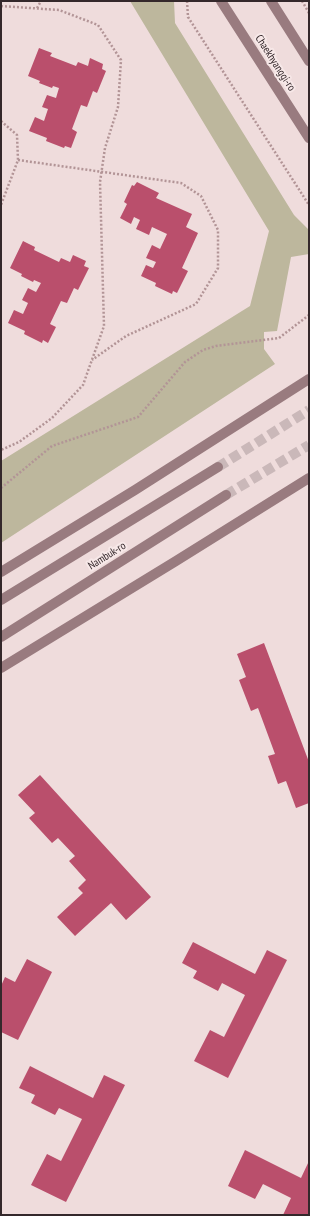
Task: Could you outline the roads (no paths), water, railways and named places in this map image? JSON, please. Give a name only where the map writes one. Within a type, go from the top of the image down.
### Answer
[{"type":"main road","name":"Chaekhyanggi-ro","points":[[221,1],[309,138]]},
{"type":"main road","points":[[271,1],[309,61]]},
{"type":"main road","points":[[1,572],[135,490],[309,379]]},
{"type":"main road","name":"Nambuk-ro","points":[[1,600],[218,467]]},
{"type":"main road","points":[[1,668],[309,478]]},
{"type":"main road","name":"Nambuk-ro","points":[[1,637],[226,495]]},
{"type":"tunnel","points":[[218,467],[309,410]]},
{"type":"tunnel","points":[[226,495],[309,445]]}]
